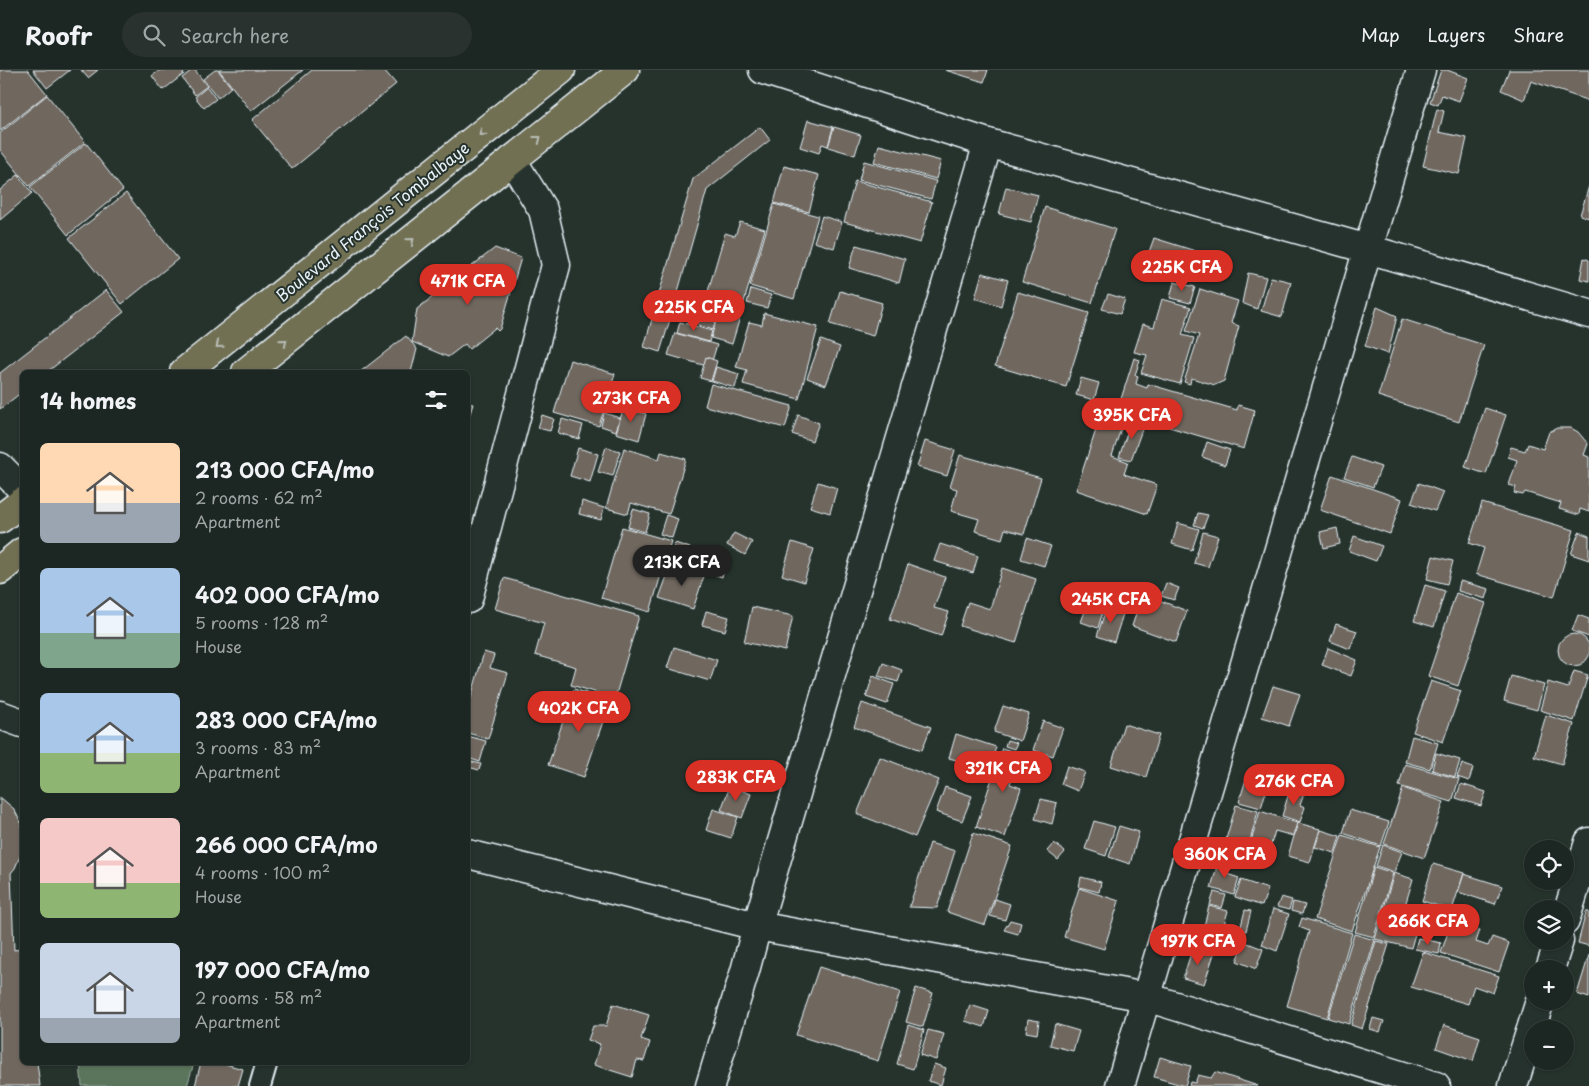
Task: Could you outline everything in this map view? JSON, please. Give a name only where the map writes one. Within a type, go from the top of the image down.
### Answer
[{"type":"main road","name":"Boulevard François Tombalbaye","points":[[186,370],[561,70]]},
{"type":"main road","points":[[249,370],[625,70]]},
{"type":"main road","points":[[0,520],[20,504]]},
{"type":"main road","points":[[0,570],[20,554]]},
{"type":"street","points":[[763,70],[988,143],[1368,249],[1589,314]]},
{"type":"street","points":[[1120,1086],[1421,70]]},
{"type":"street","points":[[710,1086],[988,143]]},
{"type":"street","points":[[470,591],[556,265],[544,210],[512,160]]},
{"type":"street","points":[[0,467],[20,487]]},
{"type":"street","points":[[0,715],[20,722]]},
{"type":"street","points":[[1571,900],[1589,842]]},
{"type":"street","points":[[470,854],[757,926],[1146,998],[1436,1086]]},
{"type":"street","points":[[1513,1086],[1537,1010]]},
{"type":"lane","points":[[260,1086],[266,1065]]},
{"type":"green space","points":[[80,1065],[193,1065],[187,1086],[82,1086]]},
{"type":"building","points":[[0,70],[28,70],[47,94],[0,131]]},
{"type":"building","points":[[33,70],[70,70],[47,88]]},
{"type":"building","points":[[81,70],[98,70],[88,78]]},
{"type":"building","points":[[160,70],[180,70],[184,74],[163,90],[152,76]]},
{"type":"building","points":[[192,70],[195,70],[207,86],[195,95],[182,78]]},
{"type":"building","points":[[215,70],[218,70],[231,87],[218,98],[203,79]]},
{"type":"building","points":[[219,70],[303,70],[251,111]]},
{"type":"building","points":[[312,70],[384,70],[396,84],[292,169],[252,120]]},
{"type":"building","points":[[945,70],[988,70],[984,82]]},
{"type":"building","points":[[1441,70],[1447,70],[1468,78],[1459,101],[1442,95],[1438,105],[1430,102]]},
{"type":"building","points":[[1509,70],[1589,70],[1589,101],[1531,81],[1524,100],[1501,90]]},
{"type":"building","points":[[207,87],[216,99],[204,108],[195,97]]},
{"type":"building","points":[[47,95],[85,142],[29,186],[0,150],[0,133]]},
{"type":"building","points":[[1437,109],[1444,111],[1439,132],[1467,138],[1459,174],[1423,166]]},
{"type":"building","points":[[808,120],[833,127],[828,146],[822,144],[819,153],[800,147]]},
{"type":"building","points":[[760,127],[770,140],[707,190],[673,309],[656,304],[693,179]]},
{"type":"building","points":[[834,127],[861,135],[855,155],[828,147]]},
{"type":"building","points":[[86,143],[123,190],[68,235],[30,187]]},
{"type":"building","points":[[879,145],[941,161],[936,179],[874,162]]},
{"type":"building","points":[[864,161],[936,181],[931,199],[859,180]]},
{"type":"building","points":[[784,166],[819,175],[809,212],[774,203]]},
{"type":"building","points":[[18,175],[32,193],[0,220],[0,190]]},
{"type":"building","points":[[855,181],[932,202],[920,243],[844,222]]},
{"type":"building","points":[[1589,186],[1589,218],[1580,215]]},
{"type":"building","points":[[1006,187],[1038,195],[1031,222],[999,214]]},
{"type":"building","points":[[126,193],[178,259],[122,304],[69,238]]},
{"type":"building","points":[[774,204],[818,216],[794,299],[750,286]]},
{"type":"building","points":[[1045,207],[1115,229],[1092,303],[1022,282]]},
{"type":"building","points":[[822,216],[842,222],[834,248],[814,242]]},
{"type":"building","points":[[740,222],[765,229],[740,316],[704,305],[725,233],[735,236]]},
{"type":"building","points":[[1154,238],[1205,254],[1196,282],[1144,266]]},
{"type":"building","points":[[856,245],[905,259],[899,283],[849,268]]},
{"type":"building","points":[[495,248],[521,258],[500,329],[498,331],[495,328],[469,349],[465,344],[448,357],[412,342],[417,309]]},
{"type":"building","points":[[1584,258],[1589,260],[1589,281],[1580,279]]},
{"type":"building","points":[[982,273],[1008,280],[1001,306],[975,298]]},
{"type":"building","points":[[1248,273],[1266,277],[1257,309],[1242,303]]},
{"type":"building","points":[[1271,277],[1291,282],[1282,317],[1261,311]]},
{"type":"building","points":[[1174,282],[1195,287],[1190,303],[1170,298]]},
{"type":"building","points":[[751,289],[771,295],[767,308],[747,303]]},
{"type":"building","points":[[1200,289],[1238,301],[1231,323],[1239,326],[1224,381],[1215,385],[1191,378],[1190,384],[1184,382],[1199,335],[1186,331]]},
{"type":"building","points":[[106,290],[124,312],[50,370],[20,370],[20,394],[0,409],[0,373]]},
{"type":"building","points":[[840,291],[882,303],[873,336],[830,324]]},
{"type":"building","points":[[1018,292],[1089,313],[1066,387],[995,366]]},
{"type":"building","points":[[1108,294],[1125,299],[1120,314],[1102,309]]},
{"type":"building","points":[[1162,299],[1191,307],[1182,335],[1194,338],[1180,384],[1141,373],[1147,355],[1134,352],[1143,324],[1154,327]]},
{"type":"building","points":[[656,305],[673,310],[660,352],[644,347]]},
{"type":"building","points":[[704,306],[719,310],[713,330],[698,325]]},
{"type":"building","points":[[1377,307],[1397,316],[1388,354],[1365,346]]},
{"type":"building","points":[[719,311],[740,317],[732,344],[711,338]]},
{"type":"building","points":[[764,313],[818,327],[799,399],[743,384],[747,370],[736,367],[749,322],[762,325]]},
{"type":"building","points":[[1402,319],[1484,345],[1459,422],[1378,396]]},
{"type":"building","points":[[680,322],[712,331],[709,342],[677,333]]},
{"type":"building","points":[[675,333],[717,345],[710,367],[668,355]]},
{"type":"building","points":[[406,336],[417,349],[412,370],[363,370]]},
{"type":"building","points":[[821,340],[840,347],[826,385],[807,378]]},
{"type":"building","points":[[706,357],[717,361],[711,381],[700,378]]},
{"type":"building","points":[[1134,358],[1140,360],[1135,375],[1138,376],[1136,384],[1147,388],[1148,384],[1237,410],[1238,405],[1255,410],[1244,449],[1135,417],[1139,404],[1121,399]]},
{"type":"building","points":[[570,360],[615,374],[599,426],[554,413]]},
{"type":"building","points":[[716,367],[739,374],[735,388],[712,381]]},
{"type":"building","points":[[1081,378],[1099,383],[1094,400],[1076,395]]},
{"type":"building","points":[[711,384],[792,406],[785,428],[705,406]]},
{"type":"building","points":[[624,406],[646,414],[639,440],[616,433]]},
{"type":"building","points":[[1485,408],[1506,415],[1486,474],[1465,467]]},
{"type":"building","points":[[1103,409],[1125,416],[1112,456],[1128,462],[1124,474],[1157,485],[1147,514],[1076,490]]},
{"type":"building","points":[[604,413],[620,418],[616,431],[601,426]]},
{"type":"building","points":[[542,415],[554,419],[550,431],[538,428]]},
{"type":"building","points":[[798,415],[819,423],[812,441],[792,434]]},
{"type":"building","points":[[562,419],[583,425],[579,439],[558,433]]},
{"type":"building","points":[[1132,419],[1144,424],[1131,460],[1119,457]]},
{"type":"building","points":[[1557,428],[1571,428],[1578,432],[1588,444],[1584,455],[1589,457],[1589,512],[1580,509],[1579,515],[1559,509],[1561,503],[1525,492],[1523,495],[1514,493],[1516,487],[1509,485],[1517,460],[1508,457],[1511,447],[1525,451],[1528,444],[1543,449],[1549,432]]},
{"type":"building","points":[[925,441],[955,450],[947,476],[917,467]]},
{"type":"building","points":[[1207,442],[1230,450],[1225,465],[1202,457]]},
{"type":"building","points":[[606,447],[620,451],[613,476],[598,472]]},
{"type":"building","points":[[578,448],[598,454],[590,482],[570,476]]},
{"type":"building","points":[[624,448],[659,459],[661,452],[686,459],[669,514],[631,503],[628,514],[606,508]]},
{"type":"building","points":[[960,455],[1041,478],[1024,534],[1005,529],[1002,539],[975,531],[979,519],[951,511],[957,489],[950,487]]},
{"type":"building","points":[[1352,457],[1381,467],[1373,487],[1344,477]]},
{"type":"building","points":[[1332,475],[1402,499],[1390,534],[1320,510]]},
{"type":"building","points":[[818,482],[837,488],[830,513],[810,507]]},
{"type":"building","points":[[1419,483],[1443,492],[1435,511],[1411,503]]},
{"type":"building","points":[[582,501],[604,508],[601,520],[579,514]]},
{"type":"building","points":[[1482,503],[1574,530],[1554,597],[1476,574],[1484,548],[1469,543]]},
{"type":"building","points":[[633,509],[650,514],[645,532],[628,527]]},
{"type":"building","points":[[1198,513],[1208,515],[1203,528],[1194,525]]},
{"type":"building","points":[[666,515],[678,519],[672,538],[660,534]]},
{"type":"building","points":[[1178,523],[1199,529],[1192,550],[1172,544]]},
{"type":"building","points":[[622,527],[671,541],[650,612],[601,598]]},
{"type":"building","points":[[1337,528],[1340,544],[1324,548],[1320,532]]},
{"type":"building","points":[[1203,532],[1218,536],[1208,567],[1194,563]]},
{"type":"building","points":[[1579,532],[1589,536],[1589,560],[1571,554]]},
{"type":"building","points":[[734,533],[752,542],[745,555],[727,545]]},
{"type":"building","points":[[1354,536],[1382,546],[1376,561],[1349,551]]},
{"type":"building","points":[[1027,538],[1051,546],[1044,566],[1021,559]]},
{"type":"building","points":[[792,542],[814,549],[804,582],[782,575]]},
{"type":"building","points":[[675,543],[727,560],[722,577],[669,561]]},
{"type":"building","points":[[940,544],[978,556],[973,573],[934,561]]},
{"type":"building","points":[[1433,556],[1453,561],[1447,584],[1427,579]]},
{"type":"building","points":[[908,564],[945,577],[934,608],[949,612],[941,636],[890,619]]},
{"type":"building","points":[[671,565],[704,576],[693,609],[659,598]]},
{"type":"building","points":[[1002,568],[1036,579],[1016,643],[960,626],[968,602],[990,609]]},
{"type":"building","points":[[504,578],[639,616],[615,698],[571,685],[576,667],[535,655],[544,623],[495,609]]},
{"type":"building","points":[[1460,581],[1489,589],[1486,599],[1458,591]]},
{"type":"building","points":[[1166,583],[1179,588],[1174,600],[1161,596]]},
{"type":"building","points":[[1425,585],[1445,591],[1434,627],[1414,621]]},
{"type":"building","points":[[1456,593],[1486,603],[1458,686],[1428,676]]},
{"type":"building","points":[[1090,598],[1105,604],[1098,628],[1081,622]]},
{"type":"building","points":[[1156,599],[1187,611],[1176,642],[1132,626],[1139,605],[1152,610]]},
{"type":"building","points":[[1107,606],[1124,611],[1114,642],[1097,636]]},
{"type":"building","points":[[752,607],[793,616],[785,651],[744,642]]},
{"type":"building","points":[[706,611],[729,617],[725,631],[702,625]]},
{"type":"building","points":[[1578,615],[1589,619],[1589,637],[1572,631]]},
{"type":"building","points":[[1336,624],[1357,631],[1350,649],[1330,641]]},
{"type":"building","points":[[1574,634],[1586,638],[1590,650],[1586,662],[1574,666],[1562,662],[1558,650],[1562,638]]},
{"type":"building","points":[[674,647],[717,660],[710,681],[667,668]]},
{"type":"building","points":[[1328,648],[1357,660],[1351,676],[1322,665]]},
{"type":"building","points":[[484,652],[494,655],[490,668],[508,673],[488,739],[470,734],[470,701]]},
{"type":"building","points":[[883,663],[902,670],[898,682],[878,676]]},
{"type":"building","points":[[1574,671],[1588,675],[1574,721],[1540,710],[1548,682],[1568,688]]},
{"type":"building","points":[[873,676],[894,684],[887,704],[866,697]]},
{"type":"building","points":[[1511,676],[1544,685],[1537,710],[1504,701]]},
{"type":"building","points":[[1431,681],[1461,691],[1443,742],[1413,732]]},
{"type":"building","points":[[1273,686],[1300,694],[1289,726],[1262,717]]},
{"type":"building","points":[[574,689],[610,701],[584,777],[548,765]]},
{"type":"building","points":[[862,703],[931,727],[922,750],[854,727]]},
{"type":"building","points":[[1003,706],[1029,714],[1020,741],[994,732]]},
{"type":"building","points":[[1546,715],[1574,724],[1562,764],[1534,756]]},
{"type":"building","points":[[1043,721],[1063,728],[1053,756],[1033,750]]},
{"type":"building","points":[[1124,724],[1159,735],[1146,777],[1111,766]]},
{"type":"building","points":[[956,734],[996,747],[989,769],[949,758]]},
{"type":"building","points":[[1412,736],[1438,743],[1430,769],[1405,762]]},
{"type":"building","points":[[470,737],[486,741],[480,762],[470,759]]},
{"type":"building","points":[[1007,740],[1017,743],[1014,749],[1005,746]]},
{"type":"building","points":[[1002,748],[1030,757],[1023,779],[1013,776],[1010,784],[1021,788],[1005,837],[976,827]]},
{"type":"building","points":[[1436,753],[1460,760],[1455,777],[1432,770]]},
{"type":"building","points":[[880,757],[939,780],[915,837],[857,814]]},
{"type":"building","points":[[470,761],[481,764],[479,770],[470,768]]},
{"type":"building","points":[[1405,764],[1459,779],[1452,802],[1399,786]]},
{"type":"building","points":[[1462,764],[1473,768],[1469,781],[1457,777]]},
{"type":"building","points":[[1067,766],[1085,772],[1078,791],[1061,784]]},
{"type":"building","points":[[1247,776],[1269,781],[1261,808],[1239,802]]},
{"type":"building","points":[[1461,784],[1486,792],[1481,806],[1456,798]]},
{"type":"building","points":[[730,786],[751,794],[742,818],[721,810]]},
{"type":"building","points":[[945,787],[972,796],[962,821],[936,812]]},
{"type":"building","points":[[1403,788],[1444,802],[1424,858],[1384,844]]},
{"type":"building","points":[[1290,789],[1304,794],[1300,805],[1305,807],[1300,822],[1282,816]]},
{"type":"building","points":[[0,797],[14,809],[20,821],[20,856],[11,873],[14,950],[20,949],[20,1065],[37,1065],[40,1086],[0,1086]]},
{"type":"building","points":[[1041,799],[1057,803],[1052,824],[1035,819]]},
{"type":"building","points":[[1236,805],[1258,811],[1247,852],[1224,846]]},
{"type":"building","points":[[713,809],[738,817],[731,838],[706,830]]},
{"type":"building","points":[[1350,810],[1389,822],[1381,846],[1343,833]]},
{"type":"building","points":[[1260,811],[1297,823],[1293,836],[1275,831],[1266,861],[1247,855]]},
{"type":"building","points":[[1094,821],[1115,827],[1106,856],[1085,849]]},
{"type":"building","points":[[1298,823],[1320,829],[1310,862],[1288,856]]},
{"type":"building","points":[[1119,826],[1139,832],[1130,864],[1109,857]]},
{"type":"building","points":[[1321,830],[1340,836],[1335,853],[1315,847]]},
{"type":"building","points":[[973,833],[1012,846],[985,925],[947,912]]},
{"type":"building","points":[[1342,835],[1380,847],[1352,931],[1315,919]]},
{"type":"building","points":[[930,843],[955,851],[937,908],[909,907]]},
{"type":"building","points":[[1054,843],[1065,852],[1058,860],[1047,851]]},
{"type":"building","points":[[1383,845],[1402,852],[1394,872],[1376,866]]},
{"type":"building","points":[[1219,859],[1231,862],[1227,874],[1239,878],[1234,895],[1211,888]]},
{"type":"building","points":[[1433,864],[1464,873],[1452,910],[1422,901]]},
{"type":"building","points":[[1374,867],[1393,873],[1374,937],[1355,932]]},
{"type":"building","points":[[1394,873],[1413,879],[1398,929],[1415,934],[1411,948],[1375,939]]},
{"type":"building","points":[[1464,874],[1502,886],[1495,904],[1458,892]]},
{"type":"building","points":[[1081,877],[1101,882],[1099,892],[1079,887]]},
{"type":"building","points":[[1241,880],[1268,889],[1262,906],[1235,897]]},
{"type":"building","points":[[1079,888],[1119,901],[1104,949],[1064,937]]},
{"type":"building","points":[[1214,892],[1226,895],[1222,908],[1210,905]]},
{"type":"building","points":[[1281,897],[1292,900],[1289,910],[1277,907]]},
{"type":"building","points":[[995,899],[1010,904],[1005,920],[990,916]]},
{"type":"building","points":[[1293,902],[1305,905],[1302,914],[1291,911]]},
{"type":"building","points":[[1209,906],[1228,911],[1222,931],[1204,926]]},
{"type":"building","points":[[1273,909],[1289,914],[1277,951],[1262,945]]},
{"type":"building","points":[[1245,910],[1251,911],[1246,931],[1240,930]]},
{"type":"building","points":[[1586,912],[1589,912],[1589,946],[1578,943]]},
{"type":"building","points":[[1302,918],[1352,933],[1327,1018],[1287,1006],[1309,931],[1299,927]]},
{"type":"building","points":[[1010,920],[1021,923],[1018,934],[1004,930]]},
{"type":"building","points":[[1452,920],[1480,930],[1476,942],[1488,946],[1492,937],[1509,943],[1499,972],[1441,953]]},
{"type":"building","points":[[1202,927],[1223,933],[1216,953],[1196,946]]},
{"type":"building","points":[[1354,934],[1375,940],[1349,1024],[1328,1018]]},
{"type":"building","points":[[1418,938],[1441,943],[1439,954],[1415,949]]},
{"type":"building","points":[[1376,941],[1389,944],[1362,1029],[1351,1025]]},
{"type":"building","points":[[1245,942],[1263,949],[1256,969],[1237,961]]},
{"type":"building","points":[[1193,947],[1214,954],[1204,984],[1183,978]]},
{"type":"building","points":[[1423,952],[1499,976],[1493,993],[1474,986],[1468,1004],[1411,987]]},
{"type":"building","points":[[1589,955],[1589,998],[1577,994]]},
{"type":"building","points":[[819,967],[900,992],[878,1061],[796,1035]]},
{"type":"building","points":[[916,988],[933,993],[923,1027],[906,1022]]},
{"type":"building","points":[[613,1004],[649,1015],[641,1039],[650,1042],[644,1061],[637,1060],[632,1077],[594,1065],[600,1044],[588,1040],[593,1026],[606,1026]]},
{"type":"building","points":[[970,1005],[989,1011],[984,1027],[965,1021]]},
{"type":"building","points":[[1373,1018],[1384,1021],[1380,1032],[1370,1029]]},
{"type":"building","points":[[1028,1019],[1039,1021],[1037,1034],[1026,1032]]},
{"type":"building","points":[[1055,1024],[1079,1031],[1073,1051],[1050,1045]]},
{"type":"building","points":[[908,1025],[924,1030],[913,1069],[897,1064]]},
{"type":"building","points":[[1444,1025],[1480,1037],[1473,1061],[1436,1048]]},
{"type":"building","points":[[928,1030],[944,1034],[936,1060],[920,1055]]},
{"type":"building","points":[[1160,1057],[1191,1066],[1185,1086],[1154,1077]]},
{"type":"building","points":[[934,1064],[946,1068],[941,1085],[928,1081]]},
{"type":"building","points":[[200,1065],[229,1065],[243,1069],[238,1086],[195,1086]]},
{"type":"building","points":[[1215,1072],[1258,1086],[1189,1086],[1190,1082],[1195,1083],[1198,1075],[1211,1078]]}]
